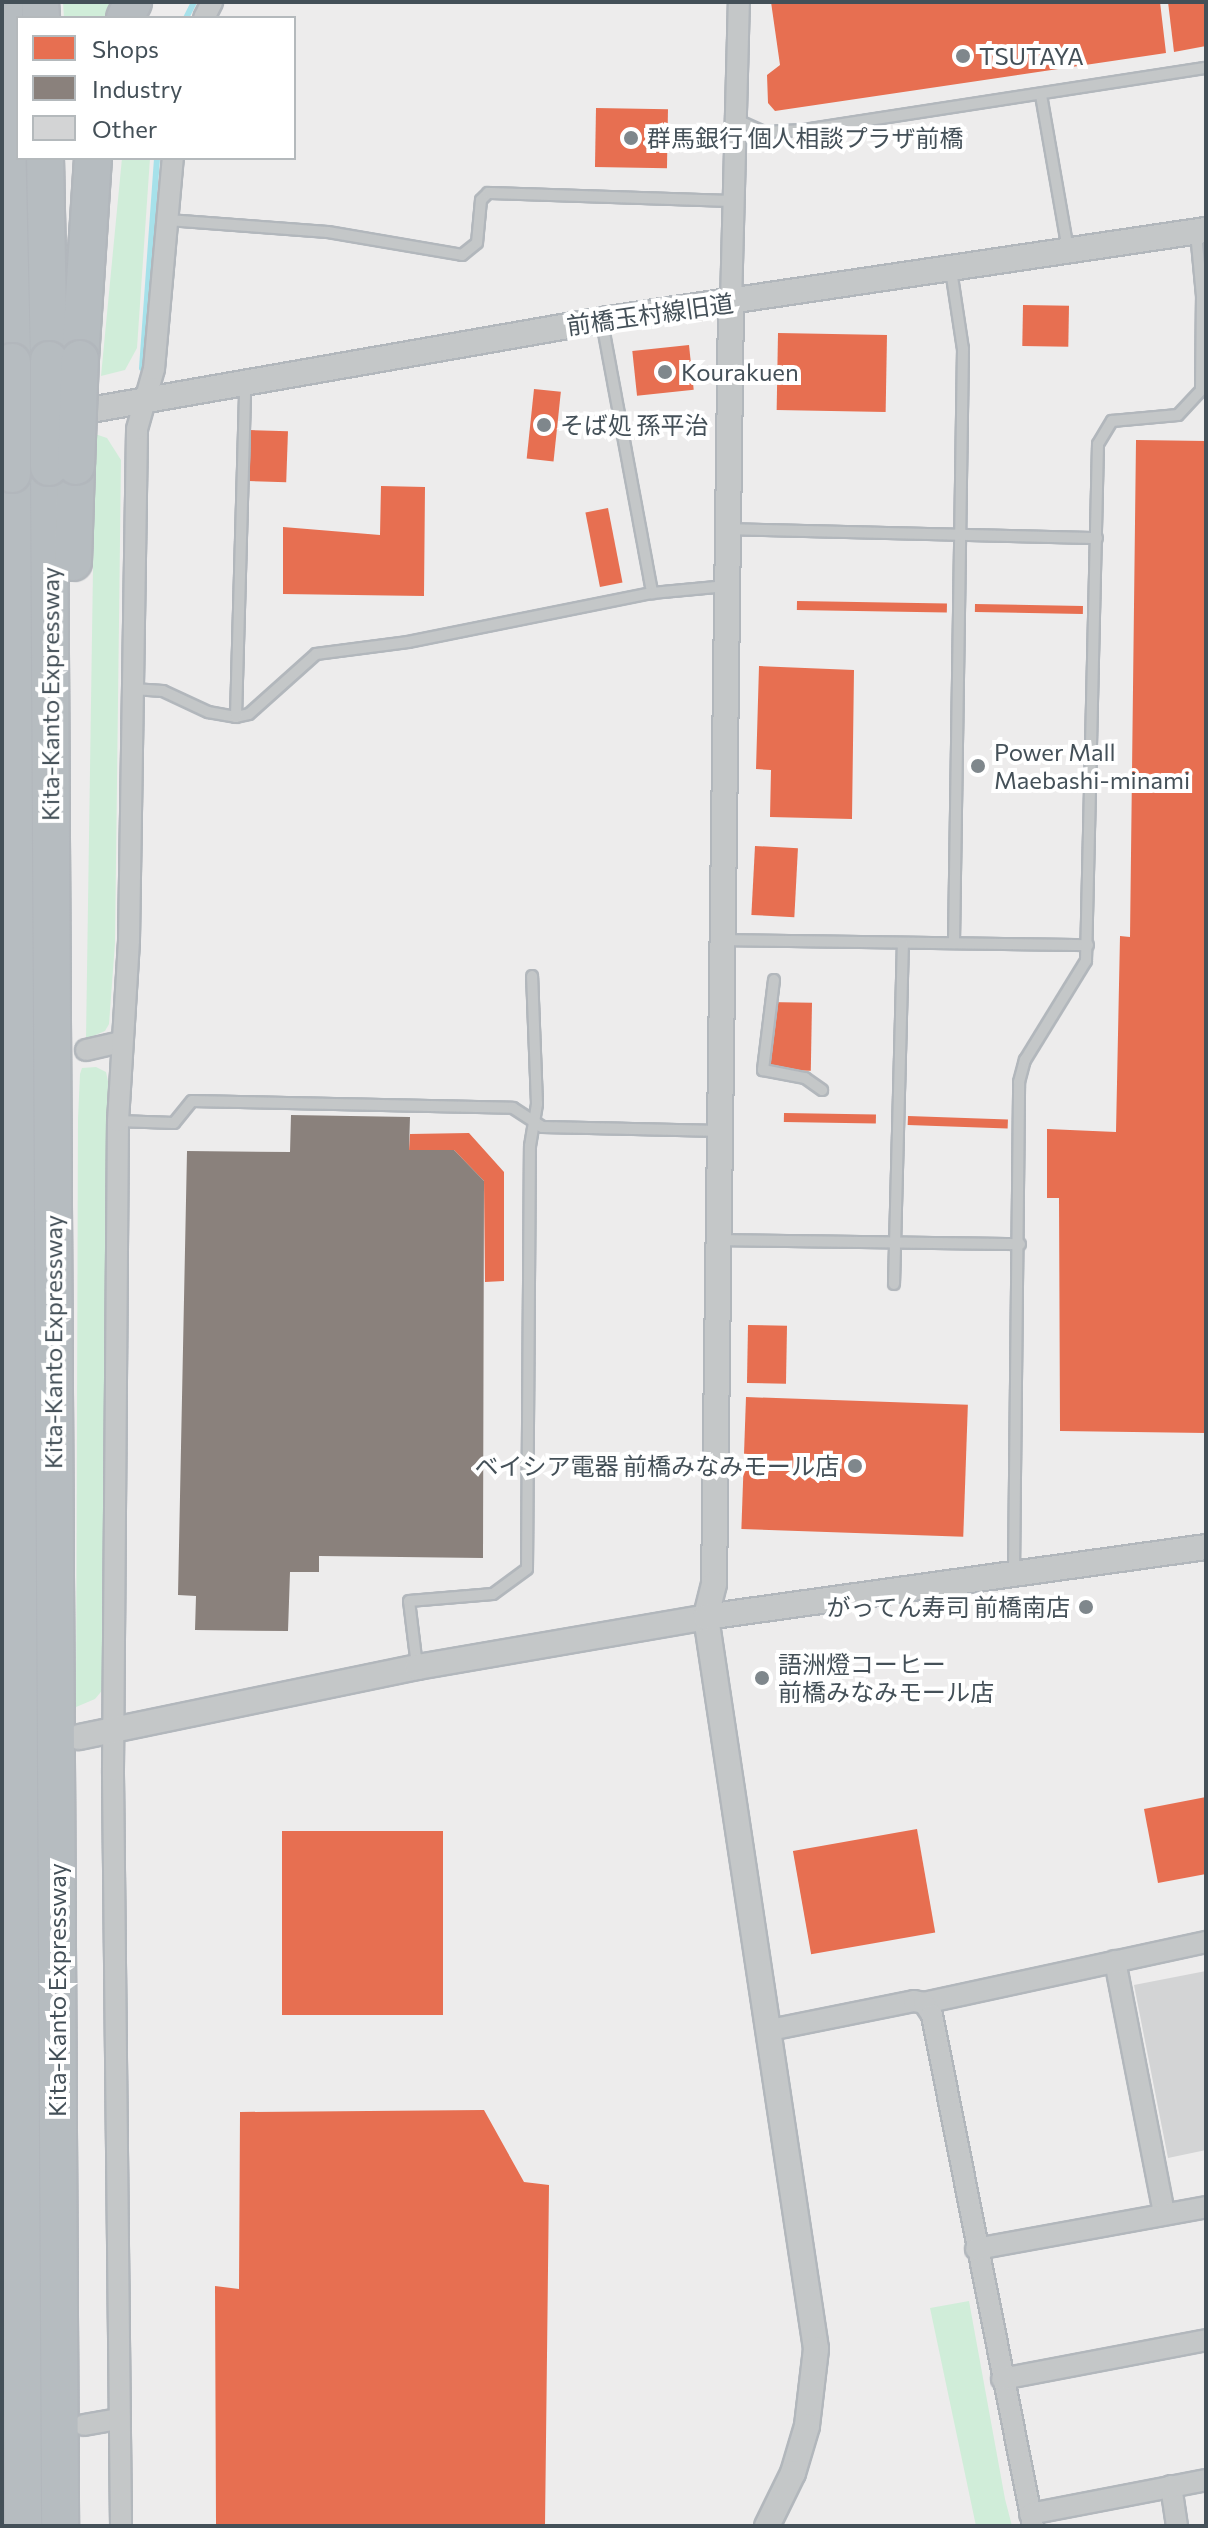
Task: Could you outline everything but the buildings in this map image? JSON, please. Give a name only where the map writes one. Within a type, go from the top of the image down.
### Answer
[{"type":"highway","name":"Kita-Kanto Expressway","points":[[4,2],[12,362],[23,2526]]},
{"type":"highway","points":[[45,160],[64,359]]},
{"type":"highway","points":[[64,359],[93,160]]},
{"type":"highway","name":"Kita-Kanto Expressway","points":[[60,2526],[51,935],[71,632],[62,467],[64,359]]},
{"type":"highway","points":[[2,764],[15,975]]},
{"type":"street","points":[[739,2],[731,303],[714,1584],[706,1617],[816,2349],[807,2426],[793,2473],[767,2526]]},
{"type":"street","points":[[121,2526],[113,1727],[118,1121],[120,1042],[129,940],[142,398],[154,369],[173,160]]},
{"type":"street","name":"前橋玉村線旧道","points":[[96,409],[142,398],[245,385],[602,320],[1201,231]]},
{"type":"street","points":[[86,1050],[120,1042]]},
{"type":"street","points":[[79,1737],[113,1727],[418,1667],[706,1617],[1014,1577],[1206,1547]]},
{"type":"street","points":[[770,2030],[924,2003],[1206,1942]]},
{"type":"street","points":[[1115,1961],[1164,2214]]},
{"type":"street","points":[[924,2003],[932,2015],[1031,2520],[1206,2480]]},
{"type":"street","points":[[976,2249],[1206,2207]]},
{"type":"street","points":[[1002,2379],[1206,2340]]},
{"type":"street","points":[[84,2425],[119,2419]]},
{"type":"street","points":[[1171,2486],[1177,2526]]},
{"type":"lane","points":[[737,120],[764,132],[791,131],[1206,68]]},
{"type":"lane","points":[[1041,95],[1068,252]]},
{"type":"lane","points":[[168,220],[328,232],[462,255],[477,243],[481,200],[488,193],[734,201]]},
{"type":"lane","points":[[1014,1577],[1020,1069],[1086,961],[1102,433],[1122,418],[1178,415],[1201,390],[1201,231]]},
{"type":"lane","points":[[951,270],[963,349],[954,943]]},
{"type":"lane","points":[[602,320],[652,593]]},
{"type":"lane","points":[[236,717],[245,385]]},
{"type":"lane","points":[[728,529],[1097,538]]},
{"type":"lane","points":[[133,689],[163,691],[208,712],[236,717],[249,714],[316,654],[408,642],[652,593],[727,586]]},
{"type":"lane","points":[[723,940],[1088,945]]},
{"type":"lane","points":[[894,1284],[903,943]]},
{"type":"lane","points":[[418,1667],[409,1601],[493,1594],[527,1569],[532,976]]},
{"type":"lane","points":[[774,980],[763,1070],[805,1078],[822,1090]]},
{"type":"lane","points":[[118,1121],[174,1123],[192,1101],[513,1108],[533,1123],[721,1131]]},
{"type":"lane","points":[[719,1240],[1020,1244]]},
{"type":"green space","points":[[63,2],[120,2],[113,16],[64,16]]},
{"type":"green space","points":[[122,160],[150,160],[137,348],[125,370],[101,376]]},
{"type":"green space","points":[[95,434],[107,438],[121,460],[115,943],[109,1024],[105,1031],[86,1039]]},
{"type":"green space","points":[[96,1067],[106,1072],[109,1086],[105,1687],[95,1699],[76,1707],[78,1119],[82,1068]]},
{"type":"green space","points":[[969,2301],[1012,2526],[976,2526],[930,2308]]},
{"type":"waterway","points":[[187,16],[194,2]]},
{"type":"waterway","points":[[142,368],[157,160]]},
{"type":"place","name":"TSUTAYA","points":[[963,56]]},
{"type":"place","name":"群馬銀行 個人相談プラザ前橋","points":[[631,138]]},
{"type":"place","name":"Kourakuen","points":[[665,372]]},
{"type":"place","name":"そば処 孫平治","points":[[544,425]]},
{"type":"place","name":"Power Mall Maebashi-minami","points":[[978,766]]},
{"type":"place","name":"ベイシア電器 前橋みなみモール店","points":[[855,1466]]},
{"type":"place","name":"がってん寿司 前橋南店","points":[[1086,1607]]},
{"type":"place","name":"語洲燈コーヒー 前橋みなみモール店","points":[[762,1678]]}]
